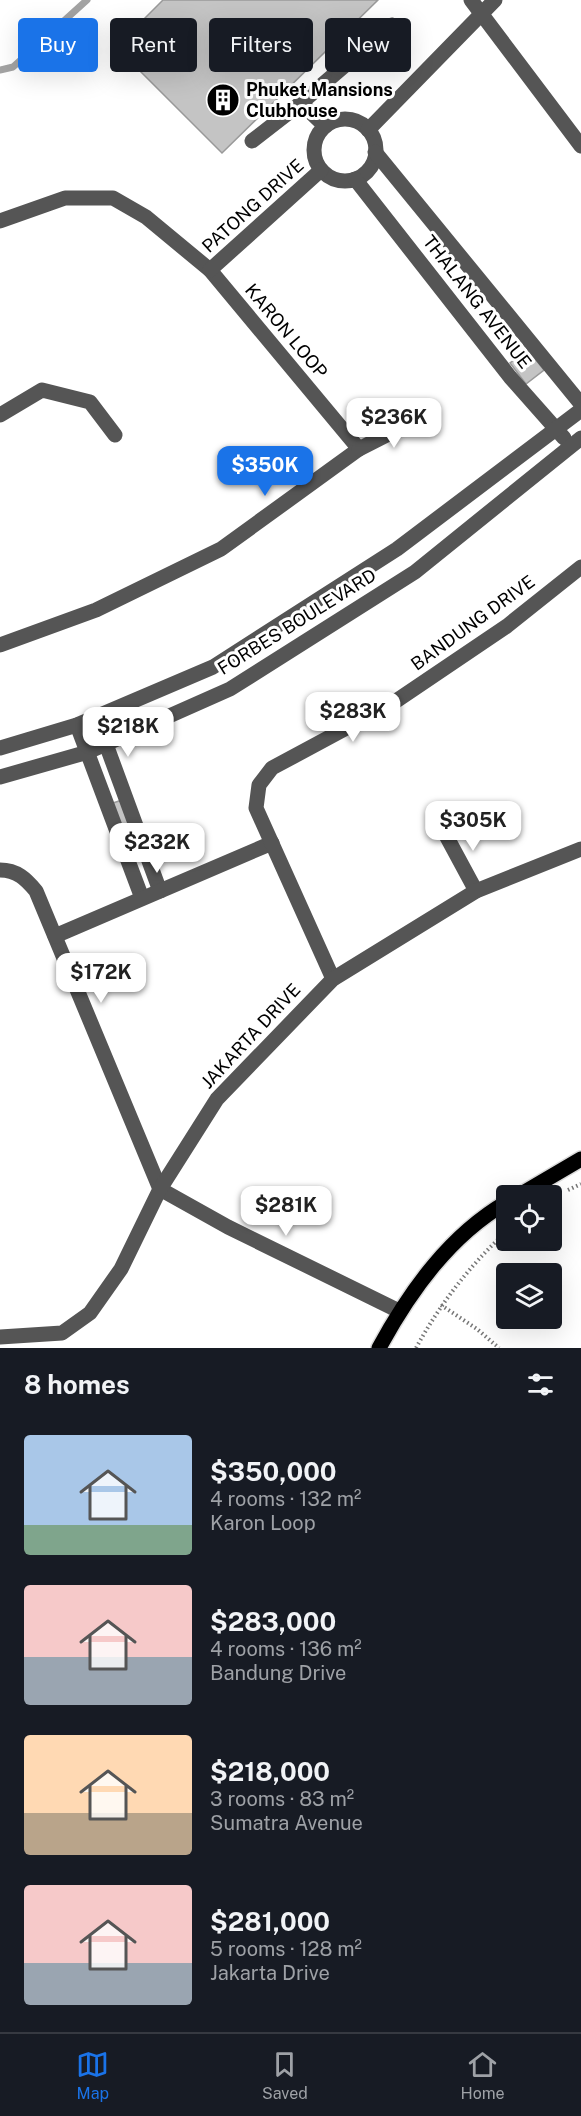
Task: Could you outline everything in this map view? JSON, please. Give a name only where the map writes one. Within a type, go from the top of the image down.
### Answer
[{"type":"main road","points":[[537,1185],[581,1159]]},
{"type":"main road","points":[[379,1348],[399,1311],[434,1264],[467,1230],[496,1210]]},
{"type":"street","points":[[471,0],[581,146]]},
{"type":"street","points":[[368,130],[495,0]]},
{"type":"street","points":[[252,141],[338,72]]},
{"type":"street","points":[[301,103],[325,126]]},
{"type":"street","points":[[343,119],[361,124],[368,130],[372,136],[375,152],[369,169],[355,179],[337,180],[321,170],[316,162],[314,142],[325,126],[343,119]]},
{"type":"street","name":"THALANG AVENUE","points":[[375,152],[581,404]]},
{"type":"street","name":"PATONG DRIVE","points":[[210,270],[321,170]]},
{"type":"street","name":"THALANG AVENUE","points":[[355,179],[510,377],[557,431],[576,442]]},
{"type":"street","name":"KARON LOOP","points":[[0,221],[65,198],[113,198],[146,217],[210,270],[359,449]]},
{"type":"street","points":[[0,415],[42,390],[90,402],[115,435]]},
{"type":"street","name":"FORBES BOULEVARD","points":[[0,748],[77,725],[213,666],[398,549],[557,431],[581,410]]},
{"type":"street","points":[[0,645],[96,610],[221,549],[359,449],[414,421]]},
{"type":"street","name":"FORBES BOULEVARD","points":[[0,777],[88,752],[230,689],[415,572],[576,442]]},
{"type":"street","name":"BANDUNG DRIVE","points":[[333,979],[256,808],[259,785],[272,768],[393,703],[507,626],[581,567]]},
{"type":"street","points":[[96,717],[160,891]]},
{"type":"street","points":[[77,725],[142,898]]},
{"type":"street","points":[[442,828],[476,891]]},
{"type":"street","points":[[55,936],[272,843]]},
{"type":"street","name":"JAKARTA DRIVE","points":[[0,1337],[62,1333],[90,1313],[121,1269],[160,1189],[217,1099],[333,979],[476,891],[581,849]]},
{"type":"street","points":[[0,870],[8,870],[23,877],[36,891],[160,1189],[228,1227],[399,1311]]},
{"type":"path","points":[[416,1348],[441,1305],[485,1251],[496,1242]]},
{"type":"path","points":[[441,1305],[477,1329],[499,1348]]},
{"type":"building","points":[[163,0],[378,0],[360,18],[325,18],[325,52],[313,64],[313,18],[209,18],[209,72],[305,72],[222,153],[141,72],[197,72],[197,18],[145,18]]},
{"type":"building","points":[[528,350],[544,370],[526,384],[510,363]]},
{"type":"building","points":[[122,800],[132,825],[120,829],[110,804]]},
{"type":"waterway","points":[[0,70],[13,67],[87,0]]},
{"type":"place","name":"Phuket Mansions Clubhouse","points":[[223,100]]}]
